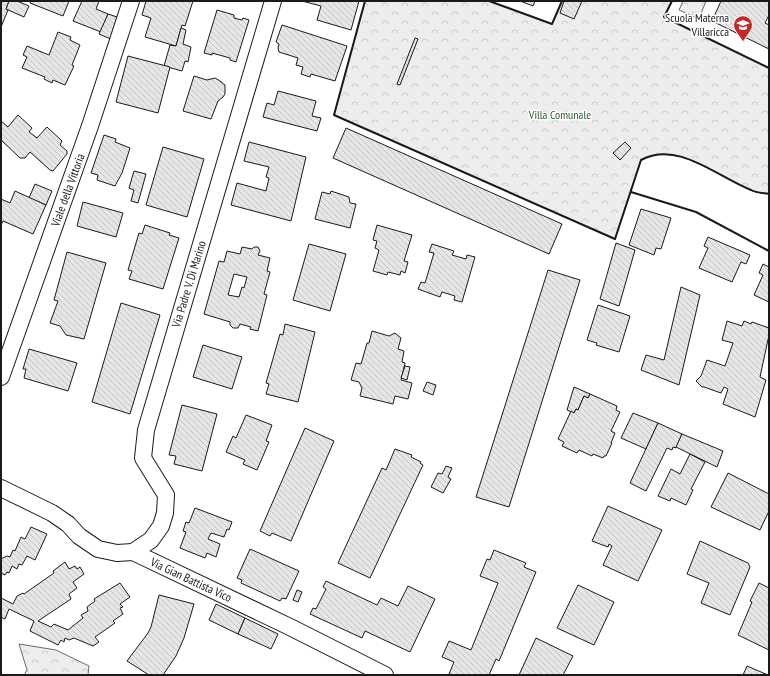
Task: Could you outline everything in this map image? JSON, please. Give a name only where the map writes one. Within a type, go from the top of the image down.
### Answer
[{"type":"street","name":"Viale della Vittoria","points":[[2,374],[90,126],[131,1]]},
{"type":"street","name":"Via Padre V. Di Marino","points":[[133,552],[151,540],[161,526],[165,513],[166,495],[143,458],[146,430],[273,1]]},
{"type":"street","name":"Via Gian Battista Vico","points":[[1,488],[52,513],[68,524],[79,536],[98,549],[117,553],[133,552],[290,627],[385,675]]},
{"type":"green space","name":"Villa Comunale","points":[[365,1],[489,1],[552,24],[562,1],[672,1],[664,17],[769,68],[769,194],[753,191],[683,157],[669,154],[655,155],[641,160],[615,239],[334,115]]},
{"type":"green space","points":[[683,1],[706,1],[699,19],[679,10]]},
{"type":"green space","points":[[19,644],[56,650],[89,666],[88,675],[24,675],[27,670]]},
{"type":"building","points":[[1,1],[9,1],[6,9],[8,10],[1,27]]},
{"type":"building","points":[[9,1],[17,1],[29,6],[24,17],[6,9]]},
{"type":"building","points":[[31,1],[69,1],[63,16],[30,3]]},
{"type":"building","points":[[82,1],[99,1],[96,9],[108,14],[101,32],[73,21]]},
{"type":"building","points":[[146,1],[193,1],[185,26],[182,25],[176,46],[145,37],[151,18],[142,15]]},
{"type":"building","points":[[302,1],[359,1],[351,30],[317,20],[321,6]]},
{"type":"building","points":[[520,1],[535,1],[533,6]]},
{"type":"building","points":[[564,1],[582,1],[574,19],[560,13]]},
{"type":"building","points":[[721,1],[769,1],[769,15],[765,23],[769,25],[769,49],[712,21]]},
{"type":"building","points":[[217,10],[234,15],[234,18],[249,20],[236,62],[230,60],[230,58],[212,53],[212,55],[204,53]]},
{"type":"building","points":[[108,14],[120,18],[113,40],[99,34]]},
{"type":"building","points":[[282,25],[347,46],[335,81],[311,74],[310,77],[301,74],[303,67],[296,65],[298,58],[279,52],[279,44],[276,42]]},
{"type":"building","points":[[181,28],[186,30],[183,44],[191,47],[188,62],[185,61],[182,71],[164,66],[170,45],[176,46]]},
{"type":"building","points":[[58,32],[71,37],[70,40],[80,45],[72,65],[74,66],[65,85],[53,80],[52,83],[44,79],[45,77],[22,68],[27,57],[23,55],[27,46],[49,55]]},
{"type":"building","points":[[415,38],[418,39],[400,85],[397,84]]},
{"type":"building","points":[[128,56],[170,67],[158,113],[116,102]]},
{"type":"building","points":[[194,76],[207,80],[215,78],[225,85],[225,94],[218,101],[211,119],[183,111]]},
{"type":"building","points":[[278,91],[316,101],[312,116],[321,118],[317,131],[263,117],[267,103],[274,105]]},
{"type":"building","points":[[18,115],[32,128],[29,132],[37,138],[47,127],[62,141],[60,145],[67,151],[67,154],[53,171],[30,152],[25,158],[20,158],[1,140],[1,121],[8,127]]},
{"type":"building","points":[[346,128],[562,224],[549,254],[333,158]]},
{"type":"building","points":[[104,135],[116,139],[115,142],[130,148],[122,173],[115,186],[97,180],[98,175],[91,173]]},
{"type":"building","points":[[249,142],[306,157],[291,221],[231,205],[237,183],[266,191],[269,178],[266,177],[269,167],[244,161]]},
{"type":"building","points":[[625,142],[631,148],[620,160],[613,153]]},
{"type":"building","points":[[163,147],[204,159],[187,217],[146,205]]},
{"type":"building","points":[[134,171],[146,174],[138,203],[131,201],[134,190],[129,188]]},
{"type":"building","points":[[35,184],[52,191],[46,205],[29,198]]},
{"type":"building","points":[[15,191],[46,205],[33,234],[3,221],[1,225],[1,199],[10,203]]},
{"type":"building","points":[[331,191],[349,197],[350,203],[356,204],[350,228],[315,219],[322,192],[330,194]]},
{"type":"building","points":[[83,202],[123,213],[116,237],[77,226]]},
{"type":"building","points":[[641,209],[671,218],[661,249],[656,248],[654,255],[629,245]]},
{"type":"building","points":[[145,225],[170,233],[169,235],[179,238],[163,289],[129,279],[132,271],[128,270],[139,233],[142,234]]},
{"type":"building","points":[[377,225],[412,235],[404,261],[408,262],[405,273],[401,271],[400,275],[388,272],[387,275],[373,271],[379,250],[375,248],[377,241],[373,240]]},
{"type":"building","points":[[708,237],[750,255],[746,264],[741,262],[732,282],[699,268],[708,248],[704,246]]},
{"type":"building","points":[[616,243],[635,250],[619,306],[600,299]]},
{"type":"building","points":[[309,244],[346,254],[330,311],[293,300]]},
{"type":"building","points":[[432,244],[454,251],[452,255],[466,259],[467,255],[475,257],[462,302],[454,300],[455,296],[442,292],[440,297],[418,289],[421,282],[425,283],[434,253],[429,252]]},
{"type":"building","points":[[242,247],[252,249],[254,247],[258,247],[260,251],[258,255],[270,258],[267,271],[270,272],[264,294],[267,295],[258,331],[240,324],[238,328],[233,328],[230,325],[230,322],[204,314],[219,261],[224,262],[227,251],[240,254]],"holes":[[[234,274],[247,277],[244,288],[242,287],[239,297],[228,295]]]},
{"type":"building","points":[[67,252],[106,263],[84,339],[66,335],[60,326],[50,323],[58,301],[54,300]]},
{"type":"building","points":[[763,264],[769,267],[769,302],[754,295],[763,275],[759,273]]},
{"type":"building","points":[[548,270],[580,280],[509,507],[476,497]]},
{"type":"building","points":[[681,287],[700,295],[679,385],[641,370],[646,355],[664,360]]},
{"type":"building","points":[[121,303],[160,315],[130,414],[92,402]]},
{"type":"building","points":[[598,305],[630,316],[619,352],[596,345],[597,343],[587,340]]},
{"type":"building","points":[[727,321],[742,326],[744,321],[751,324],[752,322],[769,328],[769,335],[760,377],[766,380],[755,417],[723,404],[728,389],[724,387],[721,393],[702,387],[696,381],[701,376],[707,360],[725,366],[733,343],[722,340]]},
{"type":"building","points":[[285,324],[315,332],[298,402],[266,394],[269,384],[266,383],[280,334],[283,335]]},
{"type":"building","points":[[372,331],[389,336],[395,333],[401,338],[398,349],[404,351],[402,362],[405,363],[401,380],[412,383],[408,399],[395,396],[393,404],[360,396],[362,388],[359,382],[351,380],[356,363],[361,364]]},
{"type":"building","points":[[203,345],[242,357],[232,389],[193,377]]},
{"type":"building","points":[[29,349],[77,363],[68,391],[24,378],[26,369],[23,369]]},
{"type":"building","points":[[405,366],[410,367],[407,380],[401,378]]},
{"type":"building","points":[[427,382],[436,385],[433,395],[423,391]]},
{"type":"building","points":[[574,387],[590,394],[588,398],[584,396],[578,410],[576,409],[574,413],[567,410]]},
{"type":"building","points":[[590,394],[617,406],[616,410],[620,412],[611,431],[615,433],[612,443],[606,456],[603,458],[593,454],[592,456],[579,450],[577,453],[562,446],[564,442],[558,439],[571,411],[574,413],[576,409],[578,410],[584,396],[588,398]]},
{"type":"building","points":[[182,405],[217,414],[202,471],[174,464],[176,456],[169,455]]},
{"type":"building","points":[[633,413],[658,423],[646,449],[621,438]]},
{"type":"building","points":[[246,415],[272,425],[266,441],[269,442],[257,470],[243,464],[245,460],[226,452],[233,436],[236,438]]},
{"type":"building","points":[[658,423],[682,434],[676,448],[673,447],[672,450],[667,448],[646,491],[630,483]]},
{"type":"building","points":[[305,428],[334,441],[291,541],[272,533],[270,536],[260,531]]},
{"type":"building","points":[[682,434],[723,451],[717,467],[676,447]]},
{"type":"building","points":[[395,449],[412,455],[411,457],[421,462],[420,463],[423,465],[370,578],[338,563],[382,468],[386,470]]},
{"type":"building","points":[[690,454],[705,462],[691,489],[693,490],[686,505],[671,498],[670,501],[658,496],[671,469],[680,474]]},
{"type":"building","points":[[446,466],[452,468],[448,477],[451,479],[443,493],[431,487],[438,473],[442,474]]},
{"type":"building","points":[[728,473],[769,494],[769,511],[760,530],[711,507]]},
{"type":"building","points":[[608,506],[662,530],[638,581],[603,565],[612,546],[609,544],[608,547],[592,541]]},
{"type":"building","points":[[195,508],[232,522],[224,537],[211,533],[208,539],[220,544],[216,557],[207,553],[205,558],[180,548],[186,532],[183,531],[186,522],[189,523]]},
{"type":"building","points":[[31,527],[47,534],[35,560],[27,556],[22,565],[19,564],[17,569],[12,566],[9,573],[7,572],[5,575],[1,573],[1,559],[7,556],[10,557],[13,550],[15,551],[21,537],[25,539]]},
{"type":"building","points":[[700,541],[748,563],[750,567],[730,615],[701,603],[709,583],[687,574]]},
{"type":"building","points":[[250,549],[299,571],[286,599],[282,598],[280,601],[241,583],[242,580],[237,578]]},
{"type":"building","points":[[494,550],[526,563],[524,567],[536,572],[499,661],[496,659],[489,675],[449,674],[454,662],[442,657],[449,641],[471,650],[498,583],[480,576],[487,559],[490,560]]},
{"type":"building","points":[[65,562],[69,569],[75,566],[77,569],[80,567],[84,574],[73,582],[77,588],[69,594],[71,599],[38,621],[51,627],[54,624],[68,630],[83,618],[81,615],[88,611],[87,607],[95,601],[94,599],[120,583],[130,597],[120,604],[123,607],[120,608],[123,614],[113,621],[115,623],[95,637],[99,642],[93,646],[74,638],[69,640],[65,638],[64,642],[61,640],[58,645],[30,631],[34,621],[9,609],[5,619],[1,617],[1,598],[13,604],[17,596],[23,593],[24,594],[54,573],[53,571]]},
{"type":"building","points":[[326,581],[377,605],[381,598],[398,606],[408,586],[435,599],[410,652],[365,631],[362,638],[310,614],[313,608],[316,609],[326,589],[323,587]]},
{"type":"building","points":[[759,583],[769,588],[769,650],[738,635],[752,602],[750,601]]},
{"type":"building","points":[[578,585],[614,602],[594,645],[557,628]]},
{"type":"building","points":[[297,590],[302,592],[298,602],[293,600]]},
{"type":"building","points":[[159,595],[194,604],[184,638],[176,656],[163,675],[149,675],[127,661],[151,627]]},
{"type":"building","points":[[216,604],[245,618],[238,634],[209,620]]},
{"type":"building","points":[[245,618],[278,634],[271,649],[238,634]]},
{"type":"building","points":[[536,638],[573,656],[563,675],[519,675]]},
{"type":"building","points":[[747,666],[768,675],[743,675]]},
{"type":"wall","points":[[365,1],[334,115],[615,239],[641,160],[655,155],[669,154],[683,157],[753,191],[769,194]]},
{"type":"wall","points":[[489,1],[552,24],[562,1]]},
{"type":"wall","points":[[672,1],[664,17],[769,68]]},
{"type":"wall","points":[[631,190],[631,192],[696,212],[769,251]]},
{"type":"place","name":"Scuola Materna Villaricca","points":[[743,42]]}]
